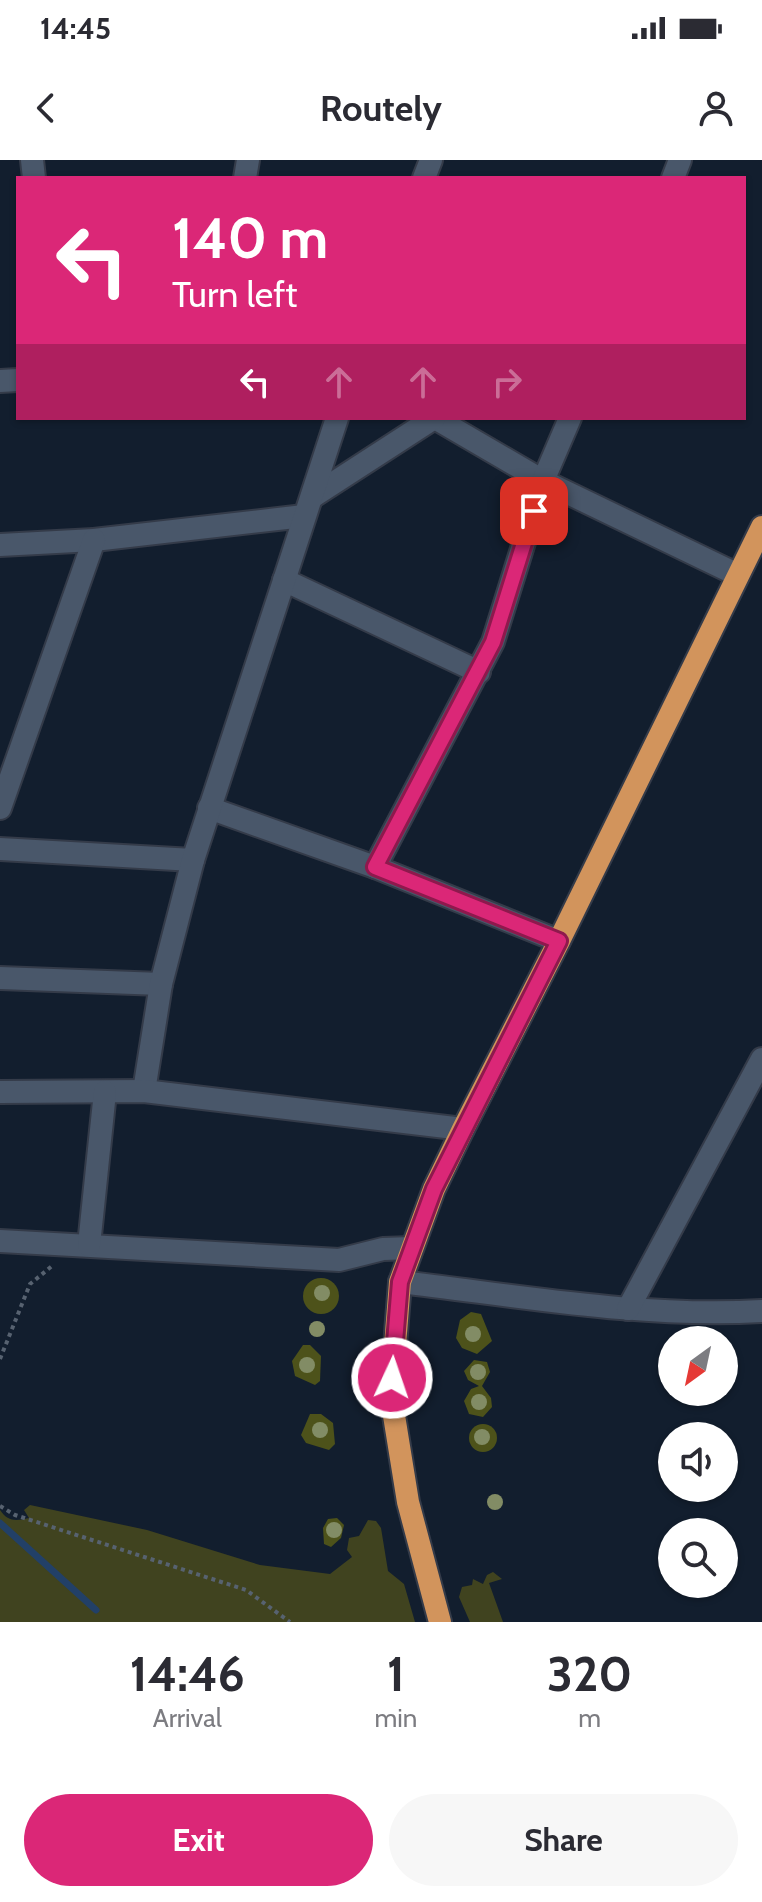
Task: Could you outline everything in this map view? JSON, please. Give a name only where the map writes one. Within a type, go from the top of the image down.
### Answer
[{"type":"highway","points":[[440,1622],[408,1502],[391,1397],[400,1282],[463,1129],[762,527]]},
{"type":"street","points":[[144,1091],[161,984],[193,860],[336,420]]},
{"type":"street","points":[[0,545],[94,540],[308,507],[432,420]]},
{"type":"street","points":[[438,420],[543,481],[738,575]]},
{"type":"street","points":[[375,867],[479,672],[505,610],[543,481],[569,420]]},
{"type":"street","points":[[0,808],[94,540]]},
{"type":"street","points":[[284,580],[479,672]]},
{"type":"street","points":[[209,808],[375,867],[559,941]]},
{"type":"street","points":[[0,849],[193,860]]},
{"type":"street","points":[[0,978],[161,984]]},
{"type":"street","points":[[628,1309],[762,1059]]},
{"type":"street","points":[[0,1092],[144,1091],[463,1129]]},
{"type":"street","points":[[89,1245],[105,1092]]},
{"type":"street","points":[[0,1241],[339,1260],[383,1249],[412,1248]]},
{"type":"street","points":[[400,1282],[628,1309],[699,1314],[762,1311]]},
{"type":"path","points":[[0,1359],[30,1284],[51,1267],[89,1245]]},
{"type":"path","points":[[0,1506],[15,1515],[246,1590],[290,1622]]},
{"type":"green space","points":[[321,1278],[333,1284],[339,1296],[333,1308],[321,1314],[309,1308],[303,1296],[309,1284]]},
{"type":"green space","points":[[471,1312],[481,1314],[492,1341],[477,1354],[462,1348],[456,1338],[460,1320]]},
{"type":"green space","points":[[303,1345],[310,1345],[321,1356],[320,1381],[315,1385],[295,1376],[292,1361]]},
{"type":"green space","points":[[474,1360],[487,1362],[490,1372],[482,1386],[491,1398],[492,1407],[483,1417],[469,1414],[464,1401],[471,1389],[479,1386],[468,1380],[464,1371]]},
{"type":"green space","points":[[310,1414],[321,1414],[333,1423],[335,1444],[329,1450],[306,1443],[301,1435]]},
{"type":"green space","points":[[483,1424],[493,1428],[497,1438],[493,1448],[483,1452],[473,1448],[469,1438],[473,1428]]},
{"type":"green space","points":[[30,1505],[147,1530],[260,1565],[330,1574],[352,1557],[347,1550],[349,1538],[359,1536],[368,1520],[376,1521],[381,1528],[388,1571],[404,1584],[415,1622],[0,1622],[0,1510],[9,1519],[24,1519],[29,1518],[24,1510]]},
{"type":"green space","points":[[337,1518],[344,1525],[341,1538],[331,1547],[324,1544],[323,1528],[328,1519]]},
{"type":"green space","points":[[493,1572],[502,1579],[489,1583],[503,1622],[470,1622],[459,1597],[462,1587],[472,1585],[473,1579],[483,1584],[487,1575]]},
{"type":"waterway","points":[[0,1523],[96,1610]]},
{"type":"route","points":[[392,1378],[400,1282],[434,1189],[559,941],[375,867],[493,642],[534,511]]}]
